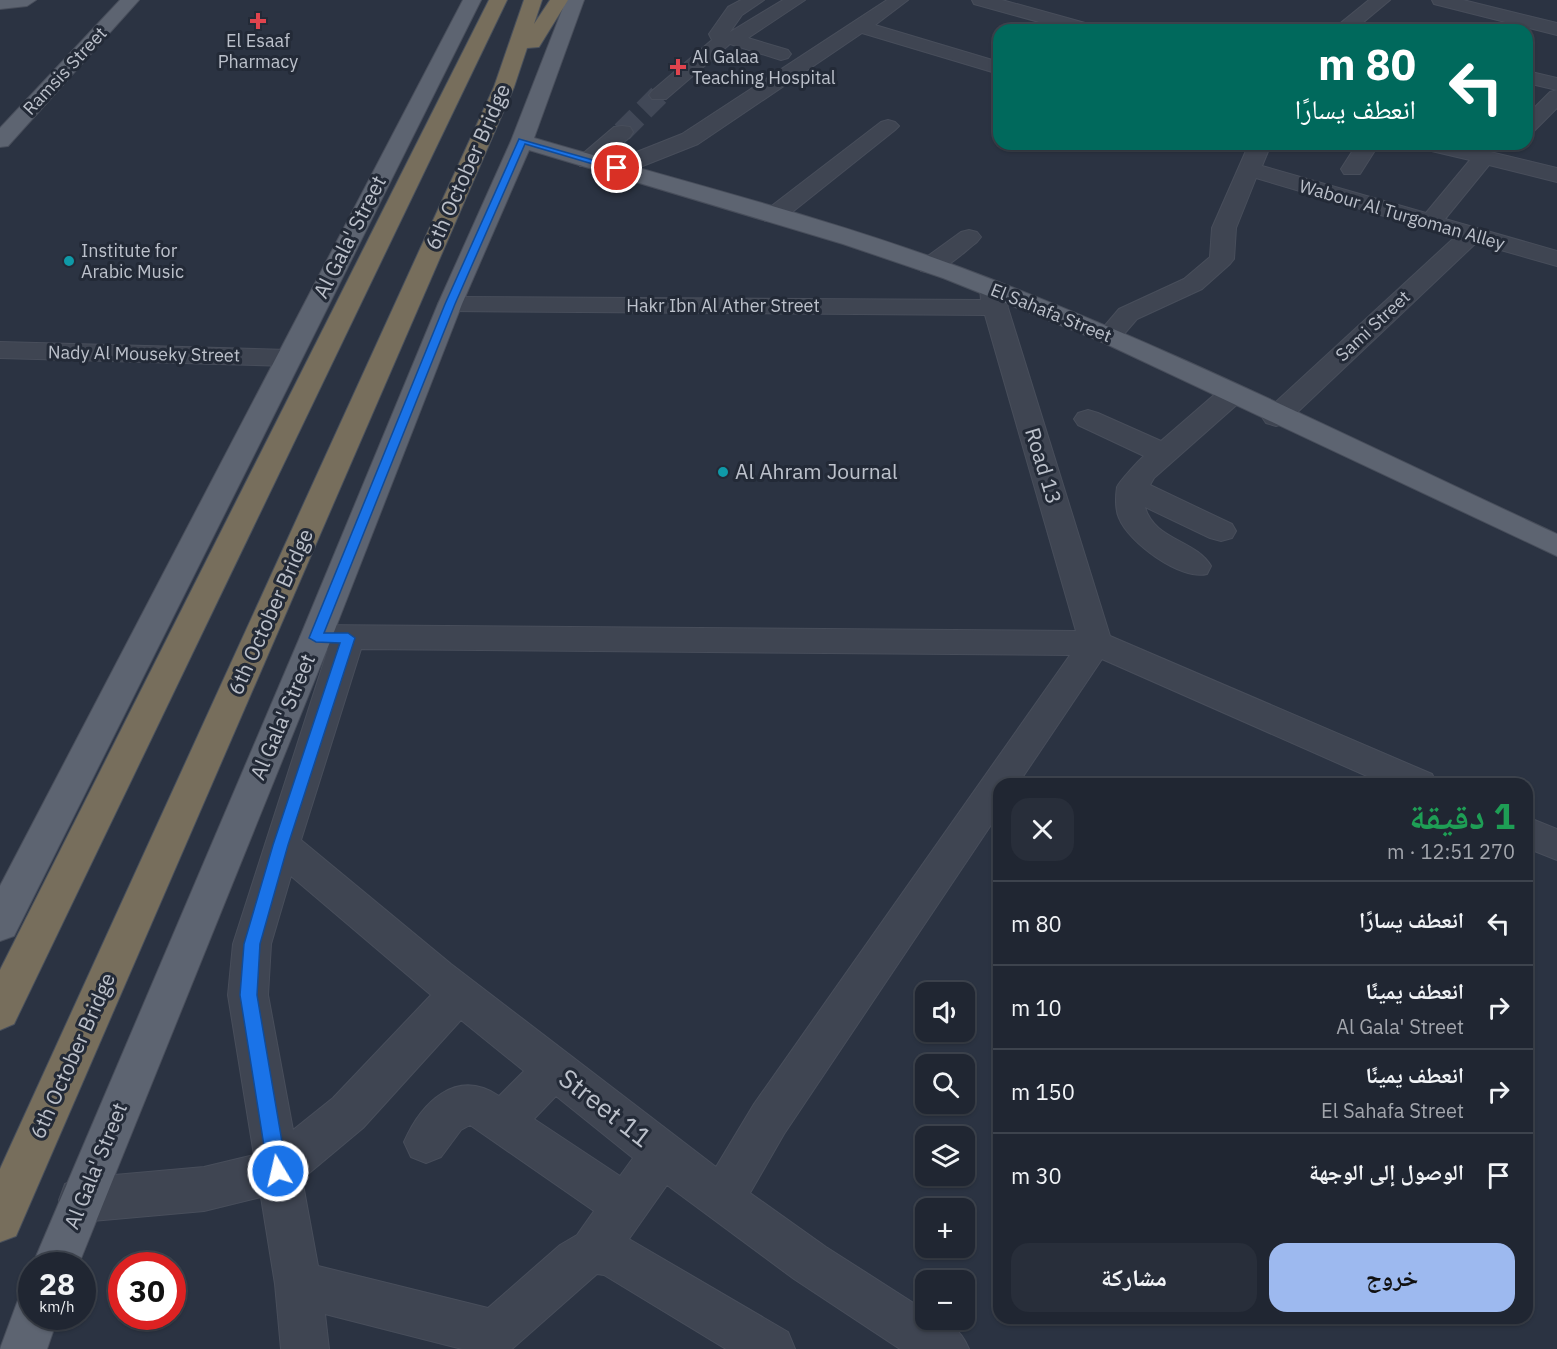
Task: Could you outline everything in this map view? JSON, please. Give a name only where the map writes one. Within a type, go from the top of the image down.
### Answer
[{"type":"highway","name":"6th October Bridge","points":[[0,1011],[498,0]]},
{"type":"highway","name":"6th October Bridge","points":[[0,1220],[504,87],[533,0]]},
{"type":"highway","points":[[504,87],[560,0]]},
{"type":"main road","points":[[0,3],[27,0]]},
{"type":"main road","name":"Ramsis Street","points":[[0,141],[130,0]]},
{"type":"main road","name":"Al Gala' Street","points":[[0,924],[472,0]]},
{"type":"main road","name":"Al Gala' Street","points":[[61,1252],[81,1200],[332,638],[450,304],[522,141],[575,0]]},
{"type":"main road","name":"El Sahafa Street","points":[[522,141],[617,168],[930,266],[993,298],[1109,336],[1276,417],[1557,546]]},
{"type":"main road","points":[[23,1349],[30,1330]]},
{"type":"street","points":[[755,0],[735,11],[719,34],[728,39],[806,62]]},
{"type":"street","points":[[659,95],[728,39],[796,0]]},
{"type":"street","points":[[981,0],[1067,24]]},
{"type":"street","points":[[1350,24],[1381,0]]},
{"type":"street","points":[[1441,0],[1497,23],[1516,0]]},
{"type":"street","points":[[617,168],[690,139],[860,27],[894,1]]},
{"type":"street","points":[[860,27],[993,66]]},
{"type":"street","points":[[1533,27],[1557,29]]},
{"type":"street","points":[[1533,78],[1557,84]]},
{"type":"street","points":[[1533,119],[1557,96]]},
{"type":"street","points":[[1533,125],[1557,128]]},
{"type":"street","points":[[773,216],[888,126]]},
{"type":"street","points":[[588,161],[622,132]]},
{"type":"street","points":[[1109,336],[1128,314],[1193,284],[1222,259],[1224,228],[1255,150]]},
{"type":"street","points":[[1352,169],[1364,150]]},
{"type":"street","points":[[1455,150],[1557,176]]},
{"type":"street","points":[[1430,223],[1490,159],[1503,150]]},
{"type":"street","name":"Wabour Al Turgoman Alley","points":[[1248,169],[1557,259]]},
{"type":"street","name":"Sami Street","points":[[1276,417],[1471,235]]},
{"type":"street","points":[[930,266],[969,237]]},
{"type":"street","name":"Hakr Ibn Al Ather Street","points":[[450,304],[704,313],[993,298]]},
{"type":"street","name":"Road 13","points":[[993,298],[1096,643]]},
{"type":"street","name":"Nady Al Mouseky Street","points":[[0,350],[288,358]]},
{"type":"street","points":[[1196,566],[1146,535],[1131,515],[1131,488],[1143,472],[1231,395]]},
{"type":"street","points":[[1088,419],[1164,454]]},
{"type":"street","points":[[1131,488],[1221,531]]},
{"type":"street","points":[[306,1349],[298,1284],[248,995],[252,944],[281,845],[332,638],[1096,643],[1405,778]]},
{"type":"street","points":[[1003,778],[1096,643]]},
{"type":"street","points":[[720,1200],[769,1119],[993,793]]},
{"type":"street","points":[[1533,835],[1557,845]]},
{"type":"street","name":"Street 11","points":[[281,845],[459,993],[720,1200],[804,1261],[945,1349]]},
{"type":"street","points":[[81,1200],[204,1189],[278,1171],[348,1113],[459,993]]},
{"type":"street","points":[[502,1123],[554,1069]]},
{"type":"street","points":[[426,1142],[444,1118],[455,1108],[465,1104],[476,1105],[625,1206]]},
{"type":"street","points":[[298,1284],[491,1341],[576,1261],[593,1251],[663,1154]]},
{"type":"street","points":[[593,1251],[610,1253],[771,1349]]},
{"type":"tunnel","points":[[622,132],[659,95]]},
{"type":"place","name":"El Esaaf Pharmacy","points":[[258,21]]},
{"type":"place","name":"Al Galaa Teaching Hospital","points":[[678,67]]},
{"type":"place","name":"Institute for Arabic Music","points":[[69,261]]},
{"type":"place","name":"Al Ahram Journal","points":[[723,472]]},
{"type":"route","points":[[278,1171],[248,995],[252,944],[281,845],[348,638],[316,638],[450,304],[522,141],[617,168]]}]
